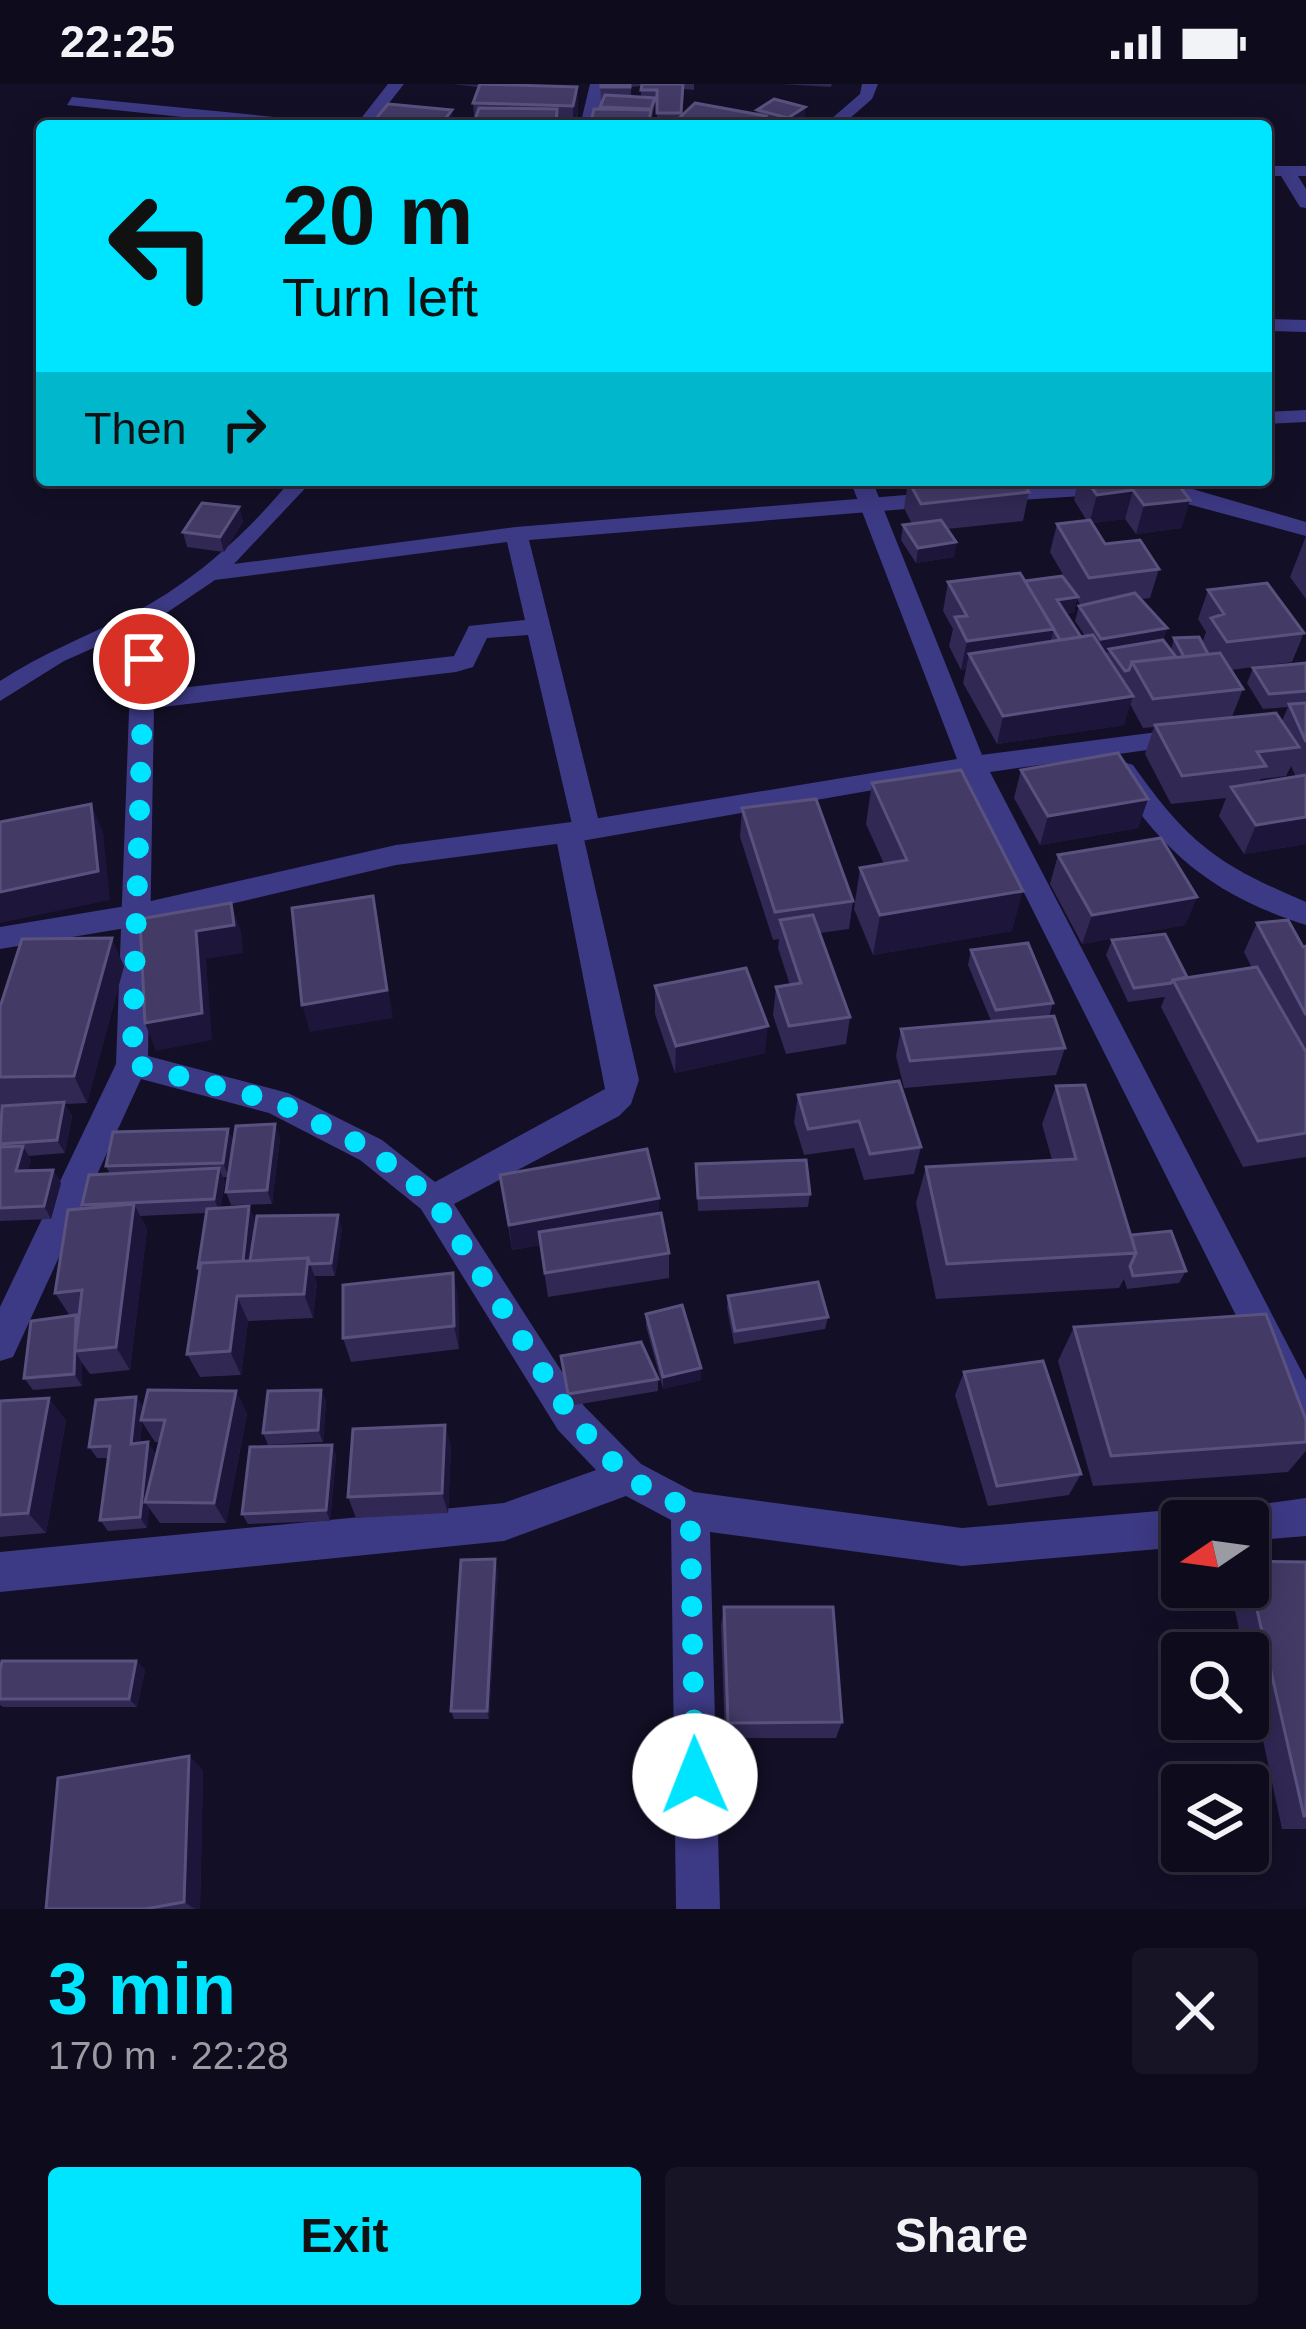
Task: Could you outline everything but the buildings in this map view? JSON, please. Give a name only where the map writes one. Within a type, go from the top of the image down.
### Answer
[{"type":"street","points":[[368,120],[395,84]]},
{"type":"street","points":[[589,120],[598,84]]},
{"type":"street","points":[[839,120],[867,96],[870,84]]},
{"type":"street","points":[[72,102],[255,120]]},
{"type":"street","points":[[1296,171],[1306,203]]},
{"type":"street","points":[[1272,325],[1306,326]]},
{"type":"street","points":[[1272,418],[1306,416]]},
{"type":"street","points":[[0,693],[55,656],[145,617],[216,572],[266,527],[297,486]]},
{"type":"street","points":[[216,572],[867,492],[1049,486]]},
{"type":"street","points":[[1173,486],[1243,517],[1306,529]]},
{"type":"street","points":[[867,492],[973,765],[1306,1417]]},
{"type":"street","points":[[433,1199],[608,1107],[620,1095],[623,1079],[538,627],[516,534]]},
{"type":"street","points":[[0,1345],[132,1064],[145,617]]},
{"type":"street","points":[[143,701],[456,664],[467,655],[474,633],[538,627]]},
{"type":"street","points":[[0,938],[138,915],[396,855],[578,832],[973,765],[1111,751],[1220,732]]},
{"type":"street","points":[[1111,751],[1167,836],[1186,856],[1211,874],[1306,914]]},
{"type":"street","points":[[132,1064],[277,1102],[371,1150],[433,1199],[572,1418],[628,1478],[690,1510],[962,1547],[1161,1530]]},
{"type":"street","points":[[0,1572],[504,1522],[628,1478]]},
{"type":"street","points":[[690,1510],[698,1909]]},
{"type":"street","points":[[1269,1520],[1306,1517]]},
{"type":"route","points":[[144,659],[132,1064],[277,1102],[371,1150],[433,1199],[572,1418],[628,1478],[690,1510],[695,1776]]}]
